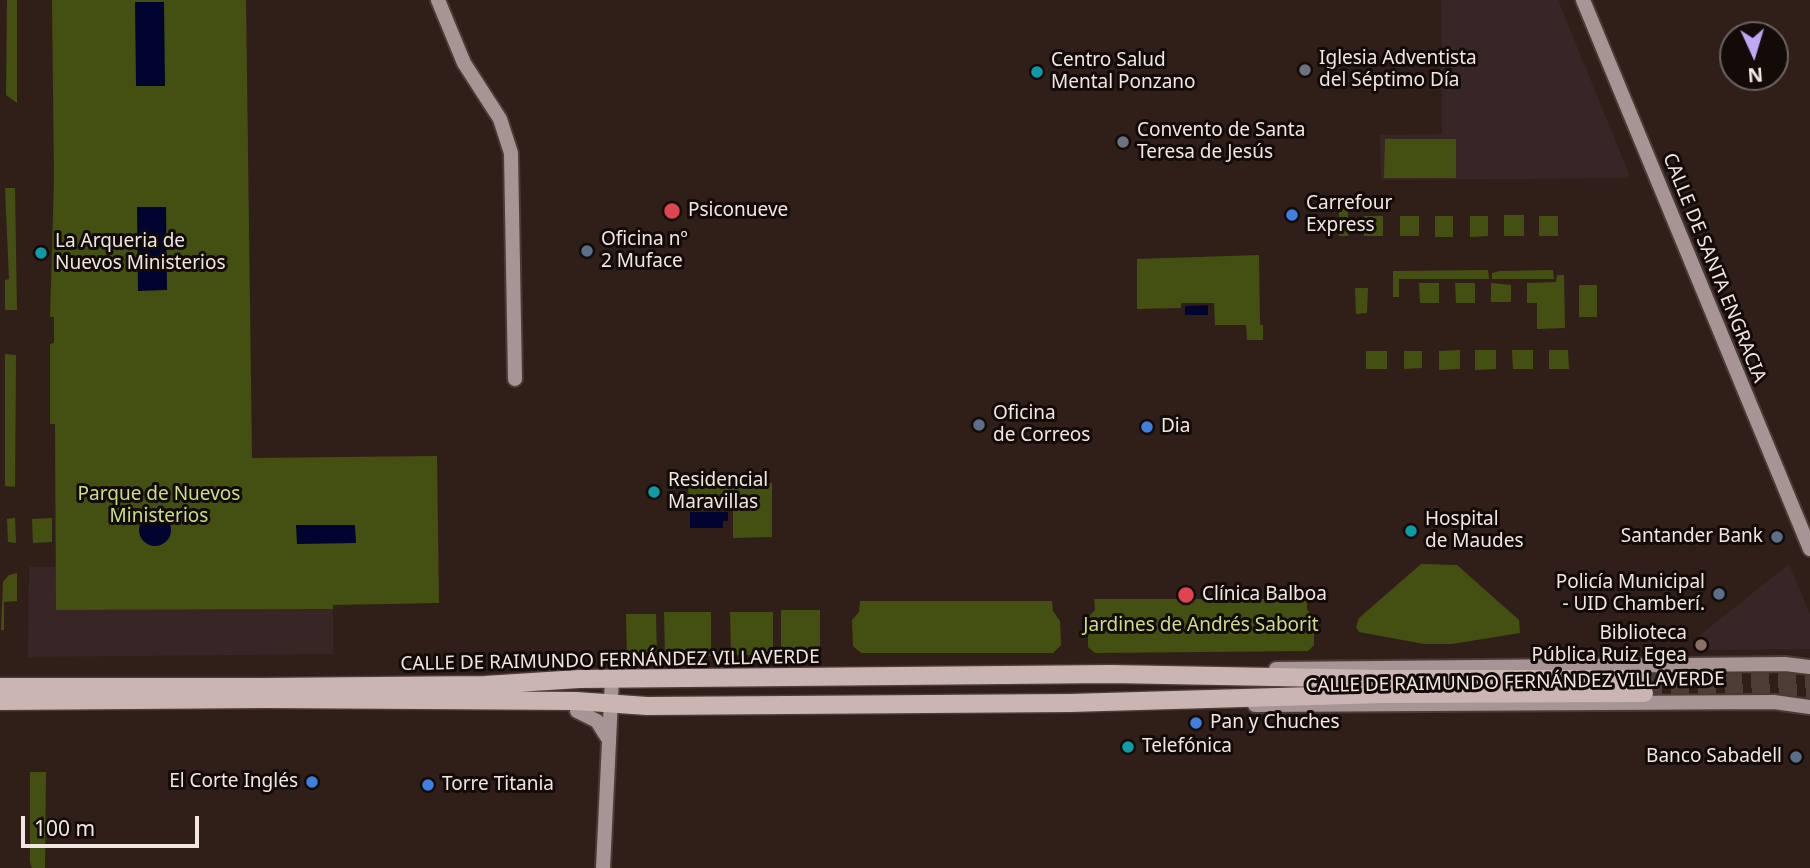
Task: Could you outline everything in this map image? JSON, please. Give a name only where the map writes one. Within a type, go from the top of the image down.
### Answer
[{"type":"main road","name":"CALLE DE RAIMUNDO FERNÁNDEZ VILLAVERDE","points":[[0,687],[264,693],[576,701],[610,705],[1219,700],[1643,686],[1220,675],[612,678],[264,693],[0,701]]},
{"type":"street","points":[[438,0],[464,64],[500,118],[511,153],[515,379]]},
{"type":"street","name":"CALLE DE SANTA ENGRACIA","points":[[1584,0],[1810,550]]},
{"type":"street","name":"CALLE DE RAIMUNDO FERNÁNDEZ VILLAVERDE","points":[[1220,675],[1302,668],[1759,664],[1810,667]]},
{"type":"street","points":[[603,868],[607,737],[612,678]]},
{"type":"street","name":"CALLE DE RAIMUNDO FERNÁNDEZ VILLAVERDE","points":[[1219,700],[1289,706],[1794,702],[1810,707]]},
{"type":"street","points":[[577,710],[591,716],[607,737]]},
{"type":"shaded area","points":[[1441,0],[1558,0],[1629,174],[1626,178],[1381,180],[1380,135],[1442,134]]},
{"type":"shaded area","points":[[1789,564],[1810,614],[1810,649],[1694,650],[1694,640]]},
{"type":"shaded area","points":[[29,567],[56,567],[57,610],[333,609],[333,654],[28,657]]},
{"type":"green space","points":[[7,0],[17,0],[17,103],[6,95]]},
{"type":"green space","name":"Parque de Nuevos Ministerios","points":[[52,0],[246,0],[252,458],[437,456],[439,603],[333,605],[333,609],[56,610],[55,424],[50,424],[50,344],[54,343],[54,317],[50,317],[54,180]]},
{"type":"green space","points":[[1385,139],[1456,139],[1456,178],[1384,178]]},
{"type":"green space","points":[[5,188],[15,188],[17,310],[5,310],[5,280],[9,279]]},
{"type":"green space","points":[[1339,208],[1348,208],[1348,236],[1339,236]]},
{"type":"green space","points":[[1504,215],[1524,215],[1524,236],[1504,236]]},
{"type":"green space","points":[[1364,216],[1383,216],[1383,236],[1364,236]]},
{"type":"green space","points":[[1400,216],[1419,216],[1419,236],[1400,236]]},
{"type":"green space","points":[[1435,216],[1453,216],[1453,237],[1435,237]]},
{"type":"green space","points":[[1470,216],[1488,216],[1488,236],[1470,237]]},
{"type":"green space","points":[[1539,216],[1558,216],[1558,236],[1539,236]]},
{"type":"green space","points":[[1259,255],[1260,325],[1263,325],[1263,340],[1247,340],[1246,325],[1215,325],[1214,303],[1181,303],[1181,308],[1137,309],[1137,259]]},
{"type":"green space","points":[[1488,270],[1489,279],[1399,279],[1399,297],[1393,297],[1393,271]]},
{"type":"green space","points":[[1553,270],[1554,279],[1492,279],[1492,273],[1500,271]]},
{"type":"green space","points":[[1557,275],[1564,275],[1565,328],[1537,329],[1537,303],[1527,303],[1527,283],[1556,282]]},
{"type":"green space","points":[[1419,283],[1439,283],[1439,303],[1420,303]]},
{"type":"green space","points":[[1455,283],[1475,283],[1475,303],[1456,303]]},
{"type":"green space","points":[[1491,283],[1511,285],[1511,302],[1491,302]]},
{"type":"green space","points":[[1579,285],[1597,285],[1597,317],[1579,317]]},
{"type":"green space","points":[[1355,288],[1368,288],[1367,313],[1356,314]]},
{"type":"green space","points":[[1460,350],[1460,369],[1439,370],[1439,351]]},
{"type":"green space","points":[[1475,350],[1496,350],[1496,369],[1475,370]]},
{"type":"green space","points":[[1512,350],[1533,350],[1533,369],[1513,369]]},
{"type":"green space","points":[[1549,350],[1568,350],[1569,369],[1549,369]]},
{"type":"green space","points":[[1366,351],[1387,351],[1387,369],[1366,369]]},
{"type":"green space","points":[[1404,351],[1422,351],[1422,368],[1404,369]]},
{"type":"green space","points":[[5,354],[16,355],[15,487],[5,486]]},
{"type":"green space","points":[[772,483],[772,537],[733,538],[733,509],[689,510],[688,484]]},
{"type":"green space","points":[[15,518],[16,543],[8,542],[7,519]]},
{"type":"green space","points":[[52,518],[52,542],[33,543],[32,519]]},
{"type":"green space","points":[[1421,564],[1457,565],[1519,620],[1520,633],[1452,644],[1424,644],[1359,632],[1356,627],[1359,618]]},
{"type":"green space","points":[[17,573],[17,601],[4,602],[4,630],[1,630],[3,582],[9,575]]},
{"type":"green space","name":"Jardines de Andrés Saborit","points":[[1094,599],[1307,599],[1307,609],[1314,620],[1314,645],[1308,651],[1095,653],[1088,647],[1088,617],[1095,610]]},
{"type":"green space","points":[[860,601],[1052,601],[1053,611],[1060,621],[1061,645],[1053,653],[861,653],[853,646],[852,620],[859,612]]},
{"type":"green space","points":[[781,610],[820,610],[820,655],[781,655]]},
{"type":"green space","points":[[664,612],[711,612],[711,656],[665,656]]},
{"type":"green space","points":[[730,612],[773,612],[773,655],[731,655]]},
{"type":"green space","points":[[626,614],[656,614],[657,656],[627,656]]},
{"type":"green space","points":[[30,772],[46,772],[45,868],[32,868],[30,862]]},
{"type":"water","points":[[135,2],[164,2],[165,86],[136,86]]},
{"type":"water","points":[[137,207],[166,207],[167,290],[138,291]]},
{"type":"water","points":[[1208,305],[1208,315],[1185,315],[1185,306]]},
{"type":"water","points":[[690,512],[728,512],[728,521],[723,521],[723,528],[690,528]]},
{"type":"water","points":[[155,514],[167,518],[171,530],[167,542],[155,546],[143,542],[139,530],[143,518]]},
{"type":"water","points":[[296,525],[355,525],[356,543],[297,544]]},
{"type":"tunnel","points":[[1643,679],[1810,679]]},
{"type":"tunnel","points":[[1644,693],[1810,693]]},
{"type":"place","name":"Iglesia Adventista del Séptimo Día","points":[[1305,70]]},
{"type":"place","name":"Centro Salud Mental Ponzano","points":[[1037,72]]},
{"type":"place","name":"Convento de Santa Teresa de Jesús","points":[[1123,142]]},
{"type":"place","name":"Psiconueve","points":[[672,211]]},
{"type":"place","name":"Carrefour Express","points":[[1292,215]]},
{"type":"place","name":"Oficina nº 2 Muface","points":[[587,251]]},
{"type":"place","name":"La Arqueria de Nuevos Ministerios","points":[[41,253]]},
{"type":"place","name":"Oficina de Correos","points":[[979,425]]},
{"type":"place","name":"Dia","points":[[1147,427]]},
{"type":"place","name":"Residencial Maravillas","points":[[654,492]]},
{"type":"place","name":"Hospital de Maudes","points":[[1411,531]]},
{"type":"place","name":"Santander Bank","points":[[1777,537]]},
{"type":"place","name":"Policía Municipal - UID Chamberí.","points":[[1719,594]]},
{"type":"place","name":"Clínica Balboa","points":[[1186,595]]},
{"type":"place","name":"Biblioteca Pública Ruiz Egea","points":[[1701,645]]},
{"type":"place","name":"Pan y Chuches","points":[[1196,723]]},
{"type":"place","name":"Telefónica","points":[[1128,747]]},
{"type":"place","name":"Banco Sabadell","points":[[1796,757]]},
{"type":"place","name":"El Corte Inglés","points":[[312,782]]},
{"type":"place","name":"Torre Titania","points":[[428,785]]}]
